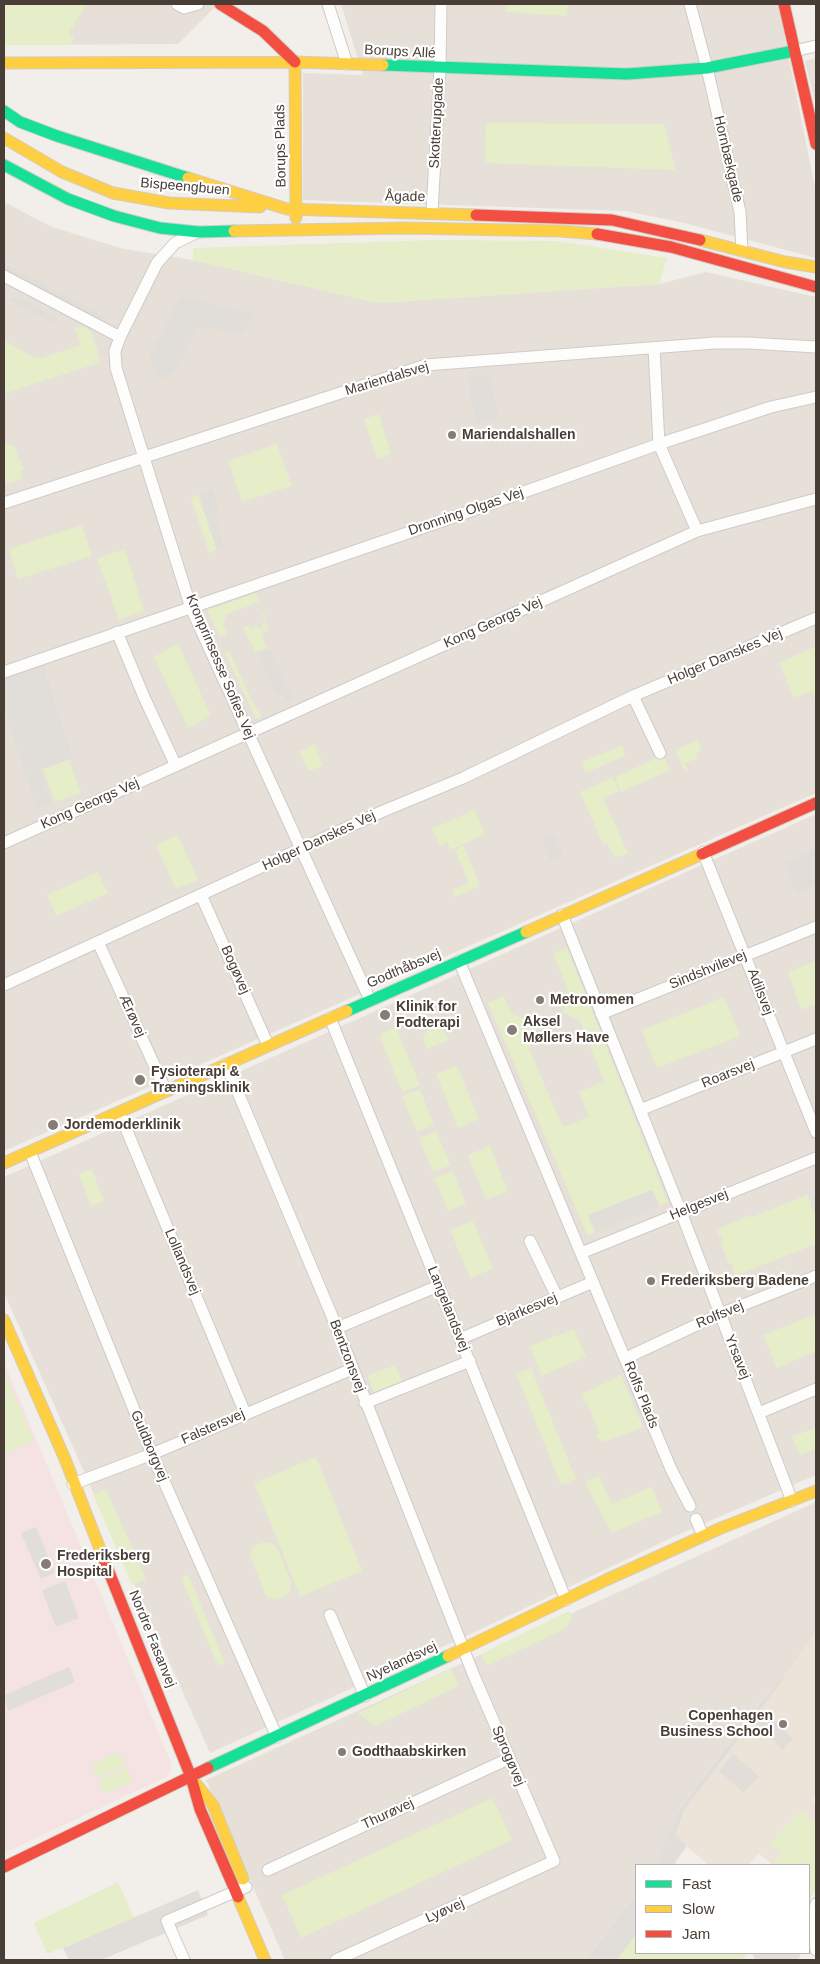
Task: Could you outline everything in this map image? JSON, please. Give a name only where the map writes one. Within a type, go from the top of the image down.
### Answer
[{"type":"street","points":[[177,4],[184,8],[198,4]]},
{"type":"street","points":[[220,4],[263,31],[295,62]]},
{"type":"street","points":[[328,4],[347,64]]},
{"type":"street","name":"Skotterupgade","points":[[432,212],[440,69],[441,4]]},
{"type":"street","name":"Hornbækgade","points":[[690,4],[707,68],[740,212],[742,251]]},
{"type":"street","points":[[784,4],[816,144]]},
{"type":"street","points":[[794,52],[816,46]]},
{"type":"street","name":"Borups Allé","points":[[4,63],[295,62],[440,69],[627,74],[707,68],[794,52]]},
{"type":"street","name":"Borups Plads","points":[[295,62],[292,209],[296,230]]},
{"type":"street","name":"Ågade","points":[[4,111],[20,122],[57,136],[292,209],[432,212],[612,220],[656,228],[785,262],[816,267]]},
{"type":"street","name":"Bispeengbuen","points":[[4,138],[45,163],[94,186],[132,198],[169,203],[292,209]]},
{"type":"street","points":[[4,164],[34,182],[105,213],[174,230],[199,232],[414,228],[560,231],[610,236],[671,247],[816,287]]},
{"type":"street","name":"Kronprinsesse Sofies Vej","points":[[199,232],[175,243],[157,263],[120,337],[115,351],[116,368],[191,608],[370,1000]]},
{"type":"street","points":[[4,276],[120,337]]},
{"type":"street","name":"Mariendalsvej","points":[[4,503],[426,365],[748,342],[816,347]]},
{"type":"street","points":[[654,348],[659,444],[697,531]]},
{"type":"street","name":"Dronning Olgas Vej","points":[[4,672],[659,444],[771,407],[816,397]]},
{"type":"street","name":"Kong Georgs Vej","points":[[4,843],[697,531],[816,499]]},
{"type":"street","name":"Holger Danskes Vej","points":[[4,985],[325,838],[463,778],[633,696],[816,618]]},
{"type":"street","points":[[117,632],[176,766]]},
{"type":"street","points":[[633,696],[660,753]]},
{"type":"street","name":"Godthåbsvej","points":[[4,1163],[816,803]]},
{"type":"street","name":"Adilsvej","points":[[703,852],[816,1132]]},
{"type":"street","name":"Bogøvej","points":[[201,895],[268,1045]]},
{"type":"street","points":[[562,915],[681,1212]]},
{"type":"street","name":"Sindshvilevej","points":[[601,1014],[816,927]]},
{"type":"street","name":"Ærøvej","points":[[98,942],[166,1091]]},
{"type":"street","points":[[459,961],[593,1282]]},
{"type":"street","name":"Langelandsvej","points":[[330,1018],[566,1600]]},
{"type":"street","name":"Roarsvej","points":[[640,1110],[816,1039]]},
{"type":"street","name":"Bentzonsvej","points":[[226,1064],[337,1328],[365,1403],[465,1649]]},
{"type":"street","name":"Lollandsvej","points":[[119,1112],[245,1413]]},
{"type":"street","name":"Guldborgvej","points":[[30,1152],[152,1454],[277,1737]]},
{"type":"street","name":"Helgesvej","points":[[582,1253],[816,1158]]},
{"type":"street","name":"Yrsavej","points":[[681,1212],[792,1501]]},
{"type":"street","points":[[530,1241],[557,1297]]},
{"type":"street","name":"Rolfsvej","points":[[626,1358],[720,1314],[816,1276]]},
{"type":"street","name":"Bjarkesvej","points":[[460,1339],[593,1282]]},
{"type":"street","name":"Rolfs Plads","points":[[593,1282],[671,1469],[690,1506]]},
{"type":"street","points":[[337,1328],[438,1286]]},
{"type":"street","name":"Nordre Fasanvej","points":[[4,1320],[17,1359],[60,1462],[73,1484],[191,1777],[200,1809],[276,1960]]},
{"type":"street","points":[[365,1403],[470,1361]]},
{"type":"street","name":"Falstersvej","points":[[73,1484],[152,1454],[352,1369]]},
{"type":"street","points":[[759,1414],[816,1389]]},
{"type":"street","name":"Nyelandsvej","points":[[4,1867],[703,1536],[816,1491]]},
{"type":"street","points":[[696,1519],[703,1536]]},
{"type":"street","points":[[330,1615],[365,1696]]},
{"type":"street","name":"Sprogøvej","points":[[465,1649],[508,1759],[554,1861]]},
{"type":"street","name":"Thurøvej","points":[[268,1870],[508,1759]]},
{"type":"street","name":"Lyøvej","points":[[336,1960],[554,1861]]},
{"type":"street","points":[[184,1960],[167,1921],[241,1889]]},
{"type":"street","name":"Nordre Fasanvej","points":[[241,1889],[265,1960]]},
{"type":"street","points":[[816,1904],[812,1929],[816,1950]]},
{"type":"shaded area","points":[[4,4],[218,4],[178,44],[4,45]]},
{"type":"shaded area","points":[[341,4],[778,4],[816,192],[816,258],[684,223],[626,211],[303,200],[303,73],[363,75]]},
{"type":"shaded area","points":[[816,58],[816,107],[805,61]]},
{"type":"shaded area","points":[[4,202],[52,227],[124,249],[193,260],[378,303],[659,284],[706,272],[816,297],[816,793],[4,1151]]},
{"type":"shaded area","points":[[4,263],[105,317],[105,325],[4,272]]},
{"type":"shaded area","points":[[16,296],[58,318],[54,324],[9,300]]},
{"type":"shaded area","points":[[186,298],[255,314],[240,335],[203,327],[197,329],[174,374],[159,380],[149,356],[179,299]]},
{"type":"shaded area","points":[[490,374],[499,418],[476,424],[467,378]]},
{"type":"shaded area","points":[[212,489],[220,512],[214,514],[224,547],[217,550],[199,495]]},
{"type":"shaded area","points":[[270,649],[294,700],[288,702],[283,694],[277,696],[258,654]]},
{"type":"shaded area","points":[[42,662],[73,758],[41,769],[52,804],[37,809],[4,709],[4,674]]},
{"type":"shaded area","points":[[816,814],[816,1475],[673,1537],[475,1632],[210,1753],[4,1293],[4,1177]]},
{"type":"shaded area","points":[[554,833],[564,855],[551,861],[541,839]]},
{"type":"shaded area","points":[[816,848],[816,885],[796,893],[783,863]]},
{"type":"shaded area","points":[[652,1190],[659,1206],[596,1233],[588,1215]]},
{"type":"shaded area","name":"Frederiksberg Hospital","points":[[4,1362],[172,1765],[168,1776],[4,1853]]},
{"type":"shaded area","points":[[816,1502],[816,1632],[784,1678],[781,1676],[680,1808],[654,1864],[635,1864],[635,1895],[586,1960],[285,1960],[206,1780]]},
{"type":"shaded area","points":[[36,1527],[55,1573],[41,1579],[21,1533]]},
{"type":"shaded area","points":[[65,1581],[79,1618],[56,1627],[42,1590]]},
{"type":"shaded area","name":"Copenhagen Business School","points":[[816,1632],[816,1795],[812,1800],[816,1804],[816,1822],[802,1811],[771,1843],[783,1855],[774,1864],[759,1854],[749,1864],[707,1864],[676,1836],[684,1811]]},
{"type":"shaded area","points":[[69,1667],[75,1682],[8,1711],[4,1695]]},
{"type":"shaded area","points":[[782,1675],[784,1678],[684,1811],[676,1835],[687,1846],[675,1864],[654,1864],[680,1808]]},
{"type":"shaded area","points":[[764,1710],[793,1739],[783,1750],[755,1723]]},
{"type":"shaded area","points":[[733,1754],[759,1776],[744,1793],[719,1771]]},
{"type":"shaded area","points":[[198,1890],[208,1915],[101,1960],[69,1960],[63,1948]]},
{"type":"shaded area","points":[[635,1895],[635,1935],[617,1960],[586,1960]]},
{"type":"shaded area","points":[[752,1954],[801,1954],[799,1958],[793,1960],[755,1960]]},
{"type":"green space","points":[[4,4],[87,4],[69,33],[74,37],[70,45],[4,45]]},
{"type":"green space","points":[[507,4],[568,4],[567,16],[506,12]]},
{"type":"green space","points":[[486,123],[664,124],[676,170],[485,163]]},
{"type":"green space","points":[[434,240],[556,241],[667,258],[659,284],[378,303],[193,260],[193,248]]},
{"type":"green space","points":[[81,326],[91,331],[101,362],[4,394],[4,343],[6,342],[37,359],[81,345],[75,328]]},
{"type":"green space","points":[[379,414],[391,454],[377,459],[364,419]]},
{"type":"green space","points":[[4,443],[14,446],[24,470],[20,471],[22,479],[6,484],[4,477]]},
{"type":"green space","points":[[277,444],[292,486],[242,502],[228,461]]},
{"type":"green space","points":[[198,495],[217,550],[209,553],[191,498]]},
{"type":"green space","points":[[82,525],[92,556],[18,579],[9,549]]},
{"type":"green space","points":[[125,549],[144,611],[119,620],[97,558]]},
{"type":"green space","points":[[256,593],[259,602],[227,614],[223,623],[227,634],[220,637],[207,610]]},
{"type":"green space","points":[[262,614],[264,614],[269,630],[262,633],[267,648],[255,652],[243,627],[249,625],[251,629],[258,626],[259,628],[263,627],[262,624],[265,623]]},
{"type":"green space","points":[[178,643],[211,716],[188,728],[154,657]]},
{"type":"green space","points":[[816,646],[816,705],[813,691],[794,698],[779,663]]},
{"type":"green space","points":[[229,651],[255,707],[262,716],[256,719],[225,653]]},
{"type":"green space","points":[[698,740],[702,750],[696,753],[698,758],[685,763],[688,771],[685,772],[675,750]]},
{"type":"green space","points":[[315,744],[323,766],[309,771],[299,751]]},
{"type":"green space","points":[[620,746],[623,747],[625,756],[585,773],[582,762]]},
{"type":"green space","points":[[663,755],[670,770],[621,792],[615,777]]},
{"type":"green space","points":[[69,760],[81,793],[55,802],[43,769]]},
{"type":"green space","points":[[613,777],[619,791],[603,798],[628,853],[615,858],[607,843],[603,844],[580,792]]},
{"type":"green space","points":[[474,810],[485,834],[451,850],[447,842],[440,845],[432,829]]},
{"type":"green space","points":[[178,835],[198,880],[176,889],[156,845]]},
{"type":"green space","points":[[464,846],[480,886],[455,897],[452,890],[469,883],[455,850]]},
{"type":"green space","points":[[98,872],[108,893],[56,916],[47,895]]},
{"type":"green space","name":"Aksel Møllers Have","points":[[567,948],[668,1202],[659,1205],[652,1190],[588,1215],[596,1233],[587,1235],[488,1003],[504,996],[512,1014],[539,1024],[529,1049],[563,1127],[589,1117],[579,1092],[604,1081],[579,1020],[562,1012],[570,996],[553,953]]},
{"type":"green space","points":[[816,961],[816,1004],[801,1010],[788,972]]},
{"type":"green space","points":[[724,997],[740,1036],[657,1068],[642,1030]]},
{"type":"green space","points":[[396,1027],[420,1085],[402,1092],[380,1038],[382,1033]]},
{"type":"green space","points":[[431,1027],[442,1029],[449,1040],[426,1049],[423,1038]]},
{"type":"green space","points":[[457,1066],[479,1119],[458,1128],[436,1074]]},
{"type":"green space","points":[[420,1089],[434,1125],[417,1132],[402,1096]]},
{"type":"green space","points":[[436,1131],[451,1165],[433,1172],[419,1138]]},
{"type":"green space","points":[[490,1146],[508,1191],[486,1200],[468,1155]]},
{"type":"green space","points":[[92,1169],[104,1201],[91,1206],[79,1174]]},
{"type":"green space","points":[[453,1171],[466,1204],[448,1211],[434,1178]]},
{"type":"green space","points":[[807,1195],[811,1201],[811,1209],[816,1213],[816,1244],[734,1276],[732,1263],[729,1264],[721,1244],[723,1236],[718,1235],[716,1230],[750,1215],[752,1217]]},
{"type":"green space","points":[[473,1221],[493,1269],[470,1278],[450,1230]]},
{"type":"green space","points":[[816,1314],[816,1351],[777,1368],[763,1335]]},
{"type":"green space","points":[[574,1329],[586,1357],[541,1376],[530,1346]]},
{"type":"green space","points":[[395,1365],[402,1381],[374,1393],[367,1376]]},
{"type":"green space","points":[[531,1368],[576,1479],[561,1485],[516,1374]]},
{"type":"green space","points":[[4,1371],[34,1441],[4,1454],[4,1399],[8,1397],[4,1388]]},
{"type":"green space","points":[[621,1375],[643,1427],[604,1442],[596,1437],[599,1433],[587,1403],[583,1402],[582,1394]]},
{"type":"green space","points":[[816,1427],[816,1449],[800,1455],[792,1437]]},
{"type":"green space","points":[[316,1457],[362,1571],[300,1596],[254,1483]]},
{"type":"green space","points":[[599,1476],[612,1504],[652,1487],[662,1512],[611,1533],[585,1482]]},
{"type":"green space","points":[[106,1489],[146,1579],[132,1585],[93,1494]]},
{"type":"green space","points":[[263,1542],[271,1543],[277,1547],[291,1583],[289,1594],[277,1600],[266,1596],[250,1556],[253,1547]]},
{"type":"green space","points":[[188,1574],[225,1663],[218,1666],[181,1578]]},
{"type":"green space","points":[[569,1611],[572,1619],[566,1628],[487,1666],[481,1654]]},
{"type":"green space","points":[[451,1669],[459,1686],[375,1726],[358,1713]]},
{"type":"green space","points":[[119,1752],[125,1766],[98,1778],[92,1764]]},
{"type":"green space","points":[[127,1768],[132,1782],[104,1794],[98,1780]]},
{"type":"green space","points":[[493,1798],[512,1840],[301,1938],[282,1895]]},
{"type":"green space","points":[[801,1811],[816,1822],[816,1888],[810,1899],[810,1864],[774,1864],[783,1855],[770,1843]]},
{"type":"green space","points":[[118,1882],[134,1918],[47,1954],[34,1923]]},
{"type":"green space","points":[[635,1935],[635,1954],[747,1954],[741,1960],[617,1960]]},
{"type":"traffic: fast","points":[[383,65],[627,74],[707,68],[794,51]]},
{"type":"traffic: fast","points":[[4,111],[20,122],[57,136],[188,178]]},
{"type":"traffic: fast","points":[[4,165],[68,199],[114,216],[160,228],[199,232],[234,231]]},
{"type":"traffic: fast","points":[[347,1011],[526,932]]},
{"type":"traffic: fast","points":[[208,1768],[448,1656]]},
{"type":"traffic: slow","points":[[295,62],[296,218]]},
{"type":"traffic: slow","points":[[4,63],[295,62],[383,65]]},
{"type":"traffic: slow","points":[[4,138],[62,172],[113,193],[169,203],[260,207]]},
{"type":"traffic: slow","points":[[188,178],[287,209],[476,215]]},
{"type":"traffic: slow","points":[[234,231],[405,228],[560,231],[597,234]]},
{"type":"traffic: slow","points":[[700,240],[785,262],[816,267]]},
{"type":"traffic: slow","points":[[526,932],[702,854]]},
{"type":"traffic: slow","points":[[4,1163],[347,1011]]},
{"type":"traffic: slow","points":[[4,1320],[65,1459],[103,1557]]},
{"type":"traffic: slow","points":[[448,1656],[606,1580],[721,1528],[816,1491]]},
{"type":"traffic: slow","points":[[197,1785],[213,1805],[243,1879]]},
{"type":"traffic: slow","points":[[238,1897],[265,1960]]},
{"type":"traffic: jam","points":[[220,4],[263,31],[295,62]]},
{"type":"traffic: jam","points":[[784,4],[816,144]]},
{"type":"traffic: jam","points":[[476,215],[612,220],[700,240]]},
{"type":"traffic: jam","points":[[597,234],[671,247],[816,287]]},
{"type":"traffic: jam","points":[[702,854],[816,803]]},
{"type":"traffic: jam","points":[[103,1557],[191,1777],[200,1809],[238,1897]]},
{"type":"traffic: jam","points":[[4,1867],[208,1768]]},
{"type":"place","name":"Mariendalshallen","points":[[452,435]]},
{"type":"place","name":"Metronomen","points":[[540,1000]]},
{"type":"place","name":"Klinik for Fodterapi","points":[[385,1015]]},
{"type":"place","name":"Aksel Møllers Have","points":[[512,1030]]},
{"type":"place","name":"Fysioterapi & Træningsklinik","points":[[140,1080]]},
{"type":"place","name":"Jordemoderklinik","points":[[53,1125]]},
{"type":"place","name":"Frederiksberg Badene","points":[[651,1281]]},
{"type":"place","name":"Frederiksberg Hospital","points":[[46,1564]]},
{"type":"place","name":"Copenhagen Business School","points":[[783,1724]]},
{"type":"place","name":"Godthaabskirken","points":[[342,1752]]}]
